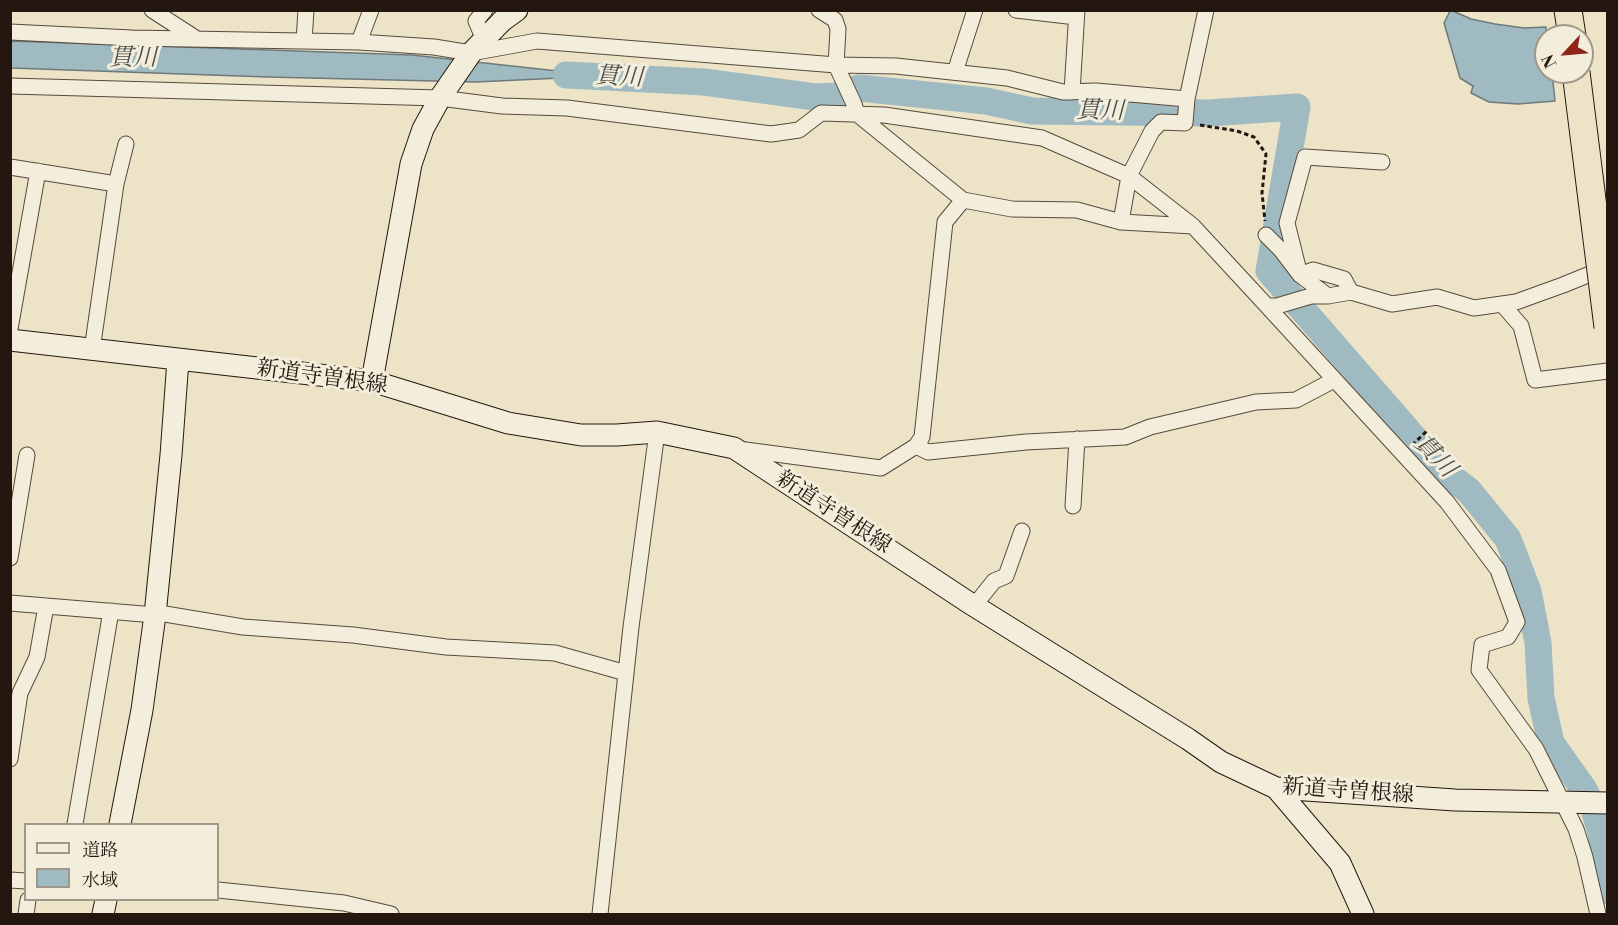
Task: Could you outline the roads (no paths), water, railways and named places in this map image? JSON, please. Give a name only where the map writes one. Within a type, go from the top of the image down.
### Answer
[{"type":"highway","points":[[1578,84],[1608,327]]},
{"type":"main road","points":[[372,381],[411,164],[423,129],[440,98],[477,46],[502,21],[517,10]]},
{"type":"main road","name":"新道寺曽根線","points":[[10,340],[372,381],[508,423],[581,435],[657,432],[734,448],[974,606],[1188,739],[1221,762],[1276,788],[1455,800],[1601,803]]},
{"type":"main road","points":[[120,823],[142,710],[155,615],[178,360]]},
{"type":"main road","points":[[1276,788],[1340,862],[1362,915]]},
{"type":"street","points":[[152,10],[197,39]]},
{"type":"street","points":[[304,41],[306,10]]},
{"type":"street","points":[[359,42],[370,10]]},
{"type":"street","points":[[477,46],[476,21],[485,10]]},
{"type":"street","points":[[819,10],[835,20],[838,29],[837,69],[856,109],[963,200],[1012,209],[1077,210],[1121,222],[1193,225]]},
{"type":"street","points":[[955,72],[975,10]]},
{"type":"street","points":[[1016,10],[1077,14],[1072,92]]},
{"type":"street","points":[[1186,111],[1206,10]]},
{"type":"street","points":[[10,32],[132,38],[359,42],[434,47],[537,41],[837,69],[896,66],[955,72],[1007,78],[1062,92],[1095,91],[1186,111]]},
{"type":"street","points":[[10,86],[440,98],[502,106],[567,108],[771,134],[799,130],[820,112],[856,109],[1042,138],[1130,174],[1193,225],[1272,306],[1334,380],[1447,502],[1498,570],[1517,622],[1508,637],[1482,645],[1479,670],[1536,749],[1564,803],[1585,857],[1598,915]]},
{"type":"street","points":[[1121,222],[1130,174],[1152,131],[1161,122],[1186,111]]},
{"type":"street","points":[[92,350],[116,184],[126,144]]},
{"type":"street","points":[[1300,275],[1287,223],[1305,157],[1382,162]]},
{"type":"street","points":[[10,167],[116,184]]},
{"type":"street","points":[[10,329],[38,171]]},
{"type":"street","points":[[734,448],[881,468],[916,446],[922,437],[945,222],[963,200]]},
{"type":"street","points":[[1266,235],[1300,275],[1328,296]]},
{"type":"street","points":[[1272,306],[1311,296],[1351,292],[1392,304],[1437,297],[1473,308],[1516,302],[1608,267]]},
{"type":"street","points":[[1300,275],[1313,270],[1344,279],[1351,292]]},
{"type":"street","points":[[1502,304],[1521,326],[1535,380],[1608,371]]},
{"type":"street","points":[[916,446],[928,452],[1125,437],[1150,427],[1256,402],[1296,400],[1334,380]]},
{"type":"street","points":[[600,915],[626,673],[657,432]]},
{"type":"street","points":[[1073,506],[1077,439]]},
{"type":"street","points":[[10,558],[27,455]]},
{"type":"street","points":[[974,606],[994,581],[1006,576],[1022,531]]},
{"type":"street","points":[[10,603],[165,614],[243,627],[353,634],[446,647],[555,653],[626,673]]},
{"type":"street","points":[[10,759],[20,693],[37,657],[46,606]]},
{"type":"street","points":[[75,823],[111,611]]},
{"type":"street","points":[[219,890],[344,903],[391,915]]},
{"type":"water","points":[[1450,11],[1471,19],[1495,24],[1534,28],[1534,84],[1553,84],[1555,101],[1518,104],[1489,102],[1471,93],[1473,86],[1460,78],[1444,23]]},
{"type":"water","points":[[11,41],[412,55],[603,76],[476,82],[11,68]]},
{"type":"waterway","name":"貫川","points":[[566,75],[704,82],[815,97],[836,96],[859,88],[986,101],[1032,111],[1208,113],[1297,107],[1269,271],[1442,470],[1469,491],[1508,539],[1528,591],[1538,643],[1541,698],[1551,743],[1583,788],[1594,809],[1601,833],[1608,891]]}]
